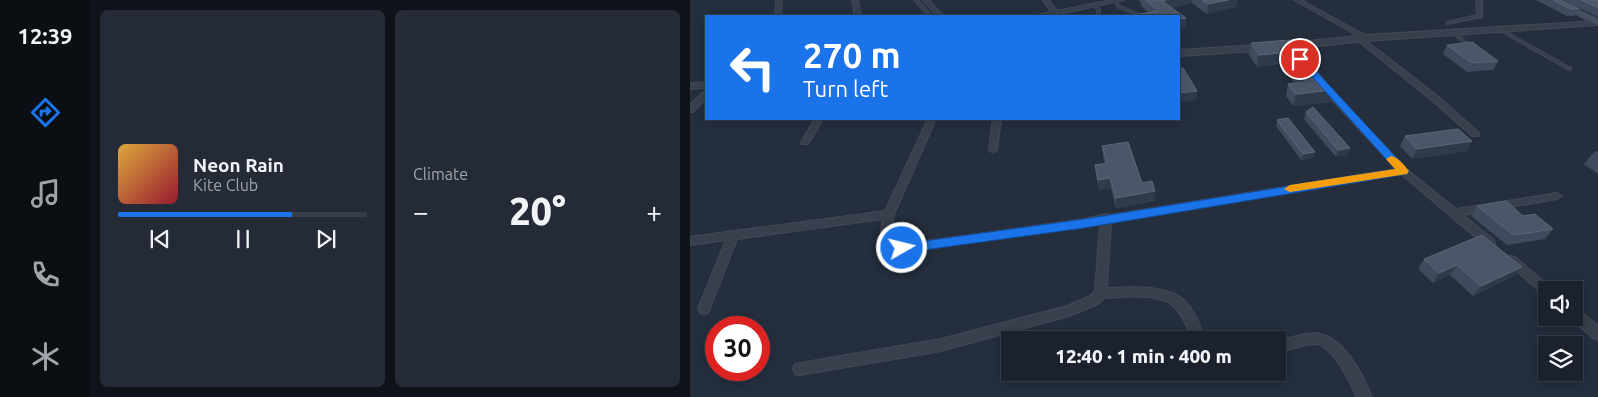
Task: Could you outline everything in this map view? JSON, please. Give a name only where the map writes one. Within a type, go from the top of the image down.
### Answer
[{"type":"main road","points":[[1550,0],[1598,23]]},
{"type":"street","points":[[778,15],[779,0]]},
{"type":"street","points":[[855,0],[858,15]]},
{"type":"street","points":[[916,0],[929,15]]},
{"type":"street","points":[[926,0],[939,15]]},
{"type":"street","points":[[1046,0],[1055,13]]},
{"type":"street","points":[[1044,15],[1118,0]]},
{"type":"street","points":[[1297,0],[1362,38],[1475,134]]},
{"type":"street","points":[[1449,22],[1480,16],[1478,0]]},
{"type":"street","points":[[1180,53],[1292,50],[1362,38],[1598,23]]},
{"type":"street","points":[[1314,75],[1403,171],[1538,283]]},
{"type":"street","points":[[690,86],[705,85]]},
{"type":"street","points":[[690,110],[705,95]]},
{"type":"street","points":[[805,142],[818,120]]},
{"type":"street","points":[[932,120],[889,214],[884,251],[1084,223],[1403,171]]},
{"type":"street","points":[[993,150],[997,120]]},
{"type":"street","points":[[1454,214],[1557,196]]},
{"type":"street","points":[[690,241],[889,214]]},
{"type":"street","points":[[800,369],[941,345],[1069,311],[1094,300],[1101,293],[1106,218]]},
{"type":"street","points":[[704,309],[733,235]]},
{"type":"street","points":[[1101,293],[1130,292],[1168,295],[1176,299],[1183,306],[1196,331]]},
{"type":"street","points":[[1583,321],[1598,334]]},
{"type":"street","points":[[1286,345],[1319,338],[1328,342],[1340,355],[1365,397]]},
{"type":"lane","points":[[1118,0],[1118,6],[1138,15]]},
{"type":"lane","points":[[1095,5],[1100,10],[1098,15]]},
{"type":"lane","points":[[1499,30],[1570,69]]},
{"type":"lane","points":[[1452,32],[1472,48]]},
{"type":"building","points":[[1145,0],[1166,0],[1162,1],[1186,18],[1180,19],[1180,15],[1133,15],[1159,11]]},
{"type":"building","points":[[1202,0],[1228,0],[1208,4]]},
{"type":"building","points":[[1553,0],[1560,0],[1579,9],[1571,9]]},
{"type":"building","points":[[1581,0],[1598,0],[1598,8]]},
{"type":"building","points":[[1290,40],[1333,90],[1296,94],[1288,84],[1306,82],[1281,53],[1259,55],[1251,43]]},
{"type":"building","points":[[1472,42],[1498,61],[1472,63],[1447,45]]},
{"type":"building","points":[[1180,68],[1183,68],[1197,91],[1180,93]]},
{"type":"building","points":[[1313,107],[1350,148],[1338,150],[1306,112]]},
{"type":"building","points":[[1288,118],[1315,152],[1303,154],[1277,120]]},
{"type":"building","points":[[1458,129],[1472,141],[1417,149],[1405,136]]},
{"type":"building","points":[[1128,142],[1142,183],[1152,181],[1155,191],[1116,198],[1110,178],[1098,180],[1095,165],[1107,163],[1102,146]]},
{"type":"building","points":[[1506,201],[1523,216],[1535,214],[1553,229],[1514,235],[1477,206]]},
{"type":"building","points":[[1482,235],[1522,267],[1481,286],[1457,265],[1439,273],[1424,259]]},
{"type":"slow traffic","points":[[1290,189],[1403,171],[1391,159]]},
{"type":"route","points":[[902,248],[1084,223],[1403,171],[1300,59]]}]
